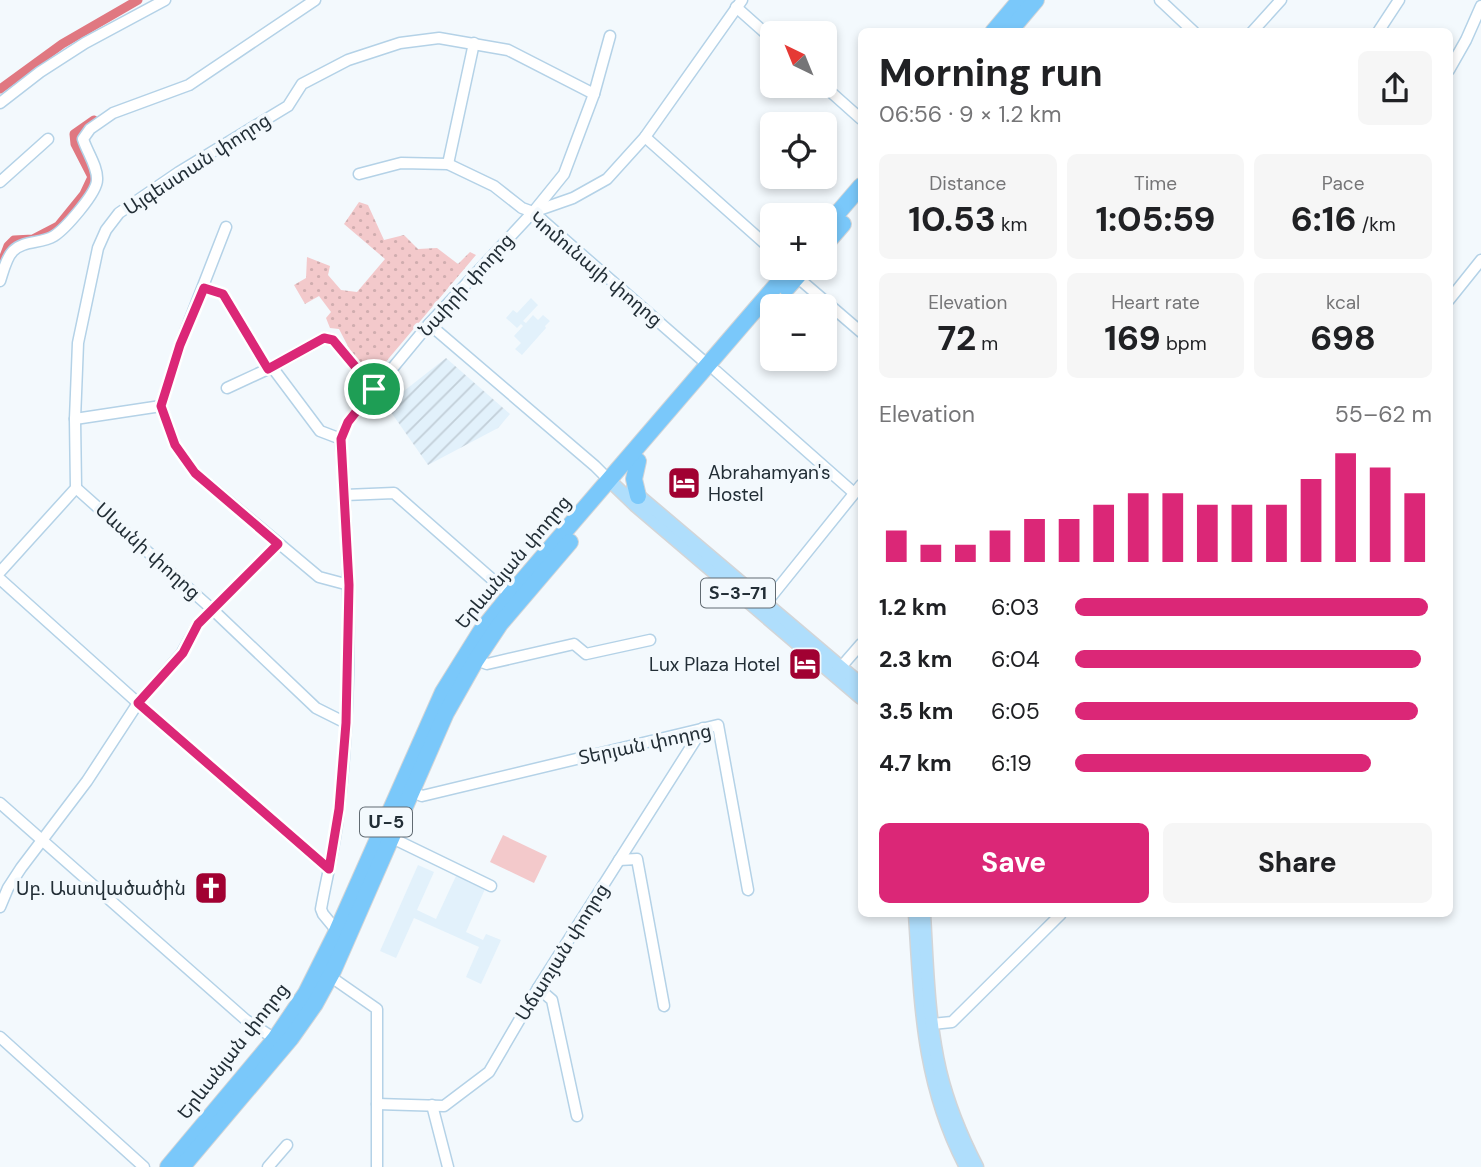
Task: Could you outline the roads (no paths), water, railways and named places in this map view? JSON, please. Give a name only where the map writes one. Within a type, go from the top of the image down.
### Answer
[{"type":"highway","points":[[996,28],[1020,0]]},
{"type":"highway","points":[[1012,28],[1036,0]]},
{"type":"highway","points":[[837,214],[858,189]]},
{"type":"highway","points":[[837,231],[858,206]]},
{"type":"highway","name":"Երևանյան փողոց","points":[[168,1167],[275,1039],[306,993],[337,931],[443,692],[481,631],[790,280]]},
{"type":"highway","name":"Երևանյան փողոց","points":[[182,1167],[291,1038],[331,977],[446,713],[500,624],[613,479],[638,461],[712,368],[760,318]]},
{"type":"highway","points":[[638,461],[634,480],[638,496]]},
{"type":"main road","name":"Տ-3-71","points":[[613,479],[638,496],[858,695]]},
{"type":"main road","name":"Տ-3-71","points":[[613,479],[636,506],[858,681]]},
{"type":"main road","points":[[915,917],[927,1055],[942,1109],[966,1167]]},
{"type":"main road","points":[[924,917],[937,1056],[950,1105],[977,1167]]},
{"type":"street","points":[[0,103],[40,72],[85,43],[165,0]]},
{"type":"street","points":[[0,281],[11,253],[22,244],[54,236],[84,206],[97,184],[97,172],[83,139],[90,129],[113,113],[188,85],[315,0]]},
{"type":"street","points":[[1160,0],[1190,28]]},
{"type":"street","points":[[1256,28],[1281,0]]},
{"type":"street","points":[[1381,28],[1399,0]]},
{"type":"street","points":[[739,4],[760,26]]},
{"type":"street","name":"Նաիրի փողոց","points":[[341,439],[348,422],[374,389],[429,324],[533,212],[573,198],[607,179],[645,137],[739,4]]},
{"type":"street","points":[[1453,63],[1481,6]]},
{"type":"street","points":[[533,212],[564,174],[594,94],[610,36]]},
{"type":"street","name":"Այգեստան փողոց","points":[[76,488],[78,343],[98,248],[106,230],[119,213],[179,172],[288,106],[302,84],[348,60],[400,43],[439,38],[508,50],[594,94]]},
{"type":"street","points":[[448,164],[474,43]]},
{"type":"street","points":[[837,98],[858,116]]},
{"type":"street","points":[[645,137],[760,239]]},
{"type":"street","points":[[0,182],[48,139]]},
{"type":"street","name":"Կոմունայի փողոց","points":[[359,174],[401,163],[448,164],[494,186],[522,208],[533,212],[712,368],[858,489]]},
{"type":"street","points":[[226,227],[180,345],[161,406],[175,445],[195,473],[318,577],[349,585]]},
{"type":"street","points":[[1453,295],[1481,260]]},
{"type":"street","points":[[807,280],[858,329]]},
{"type":"street","points":[[204,288],[223,294],[270,368],[320,431],[341,439],[349,585],[346,723],[339,809],[322,911],[337,931]]},
{"type":"street","points":[[429,324],[613,479]]},
{"type":"street","points":[[227,388],[324,338],[333,340],[374,389]]},
{"type":"street","points":[[75,419],[161,406]]},
{"type":"street","points":[[0,572],[76,488]]},
{"type":"street","name":"Սևանի փողոց","points":[[76,488],[213,610],[316,708],[346,723]]},
{"type":"street","points":[[762,607],[858,489]]},
{"type":"street","points":[[345,495],[394,493],[510,595]]},
{"type":"street","points":[[0,907],[21,868],[87,781],[138,703],[183,653],[198,624],[278,544]]},
{"type":"street","points":[[0,579],[329,869]]},
{"type":"street","points":[[476,660],[487,664],[574,645],[586,654],[650,640]]},
{"type":"street","points":[[841,667],[858,647]]},
{"type":"street","name":"Տերյան փողոց","points":[[412,792],[422,796],[718,725],[748,890]]},
{"type":"street","name":"Աճառյան փողոց","points":[[377,1104],[444,1106],[489,1072],[538,988],[703,728]]},
{"type":"street","points":[[0,803],[246,1020],[275,1039]]},
{"type":"street","points":[[392,838],[491,886]]},
{"type":"street","points":[[619,860],[637,859],[664,1006]]},
{"type":"street","points":[[932,1024],[952,1022],[1058,917]]},
{"type":"street","points":[[331,977],[377,1009],[377,1167]]},
{"type":"street","points":[[538,988],[552,1000],[576,1116]]},
{"type":"street","points":[[0,1037],[144,1167]]},
{"type":"street","points":[[432,1105],[448,1167]]},
{"type":"street","points":[[268,1167],[287,1145]]},
{"type":"waterway","points":[[0,89],[62,44],[138,0]]},
{"type":"waterway","points":[[1,264],[8,246],[14,240],[33,239],[58,226],[84,194],[92,177],[75,144],[74,134],[94,120]]},
{"type":"place","name":"Abrahamyan's Hostel","points":[[684,483]]},
{"type":"place","name":"Lux Plaza Hotel","points":[[805,664]]},
{"type":"place","name":"Սբ. Աստվածածին","points":[[211,888]]}]
